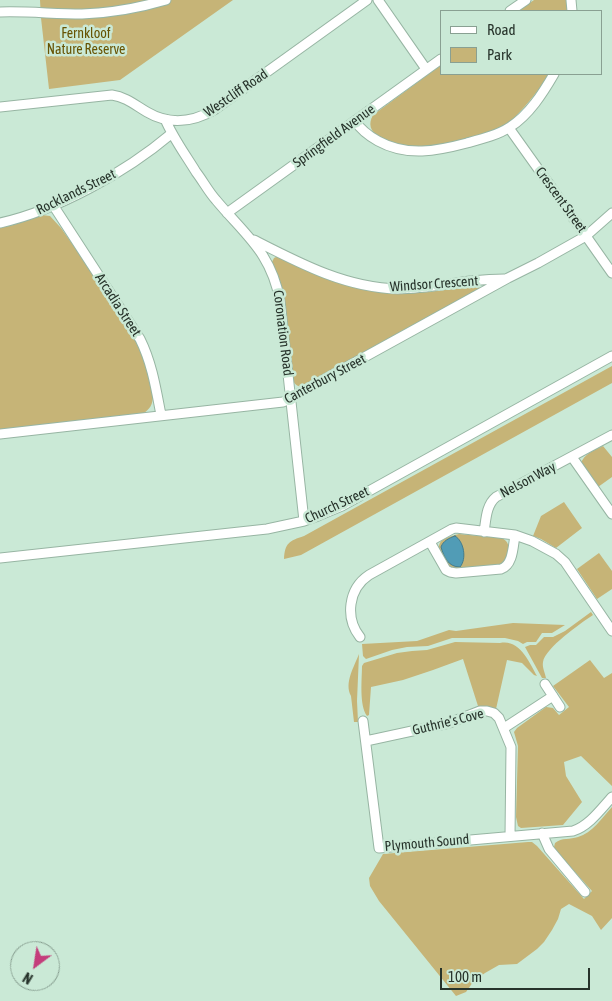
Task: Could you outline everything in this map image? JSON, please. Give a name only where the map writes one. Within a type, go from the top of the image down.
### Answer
[{"type":"street","points":[[0,12],[82,14],[128,9],[166,0]]},
{"type":"street","name":"Westcliff Road","points":[[0,107],[112,95],[127,99],[152,115],[165,119],[190,120],[207,114],[367,0]]},
{"type":"street","points":[[378,0],[426,69]]},
{"type":"street","points":[[511,10],[526,0]]},
{"type":"street","name":"Springfield Avenue","points":[[227,213],[440,60]]},
{"type":"street","points":[[355,121],[366,133],[382,143],[400,150],[419,152],[442,149],[479,140],[508,128],[532,106],[553,75]]},
{"type":"street","name":"Coronation Road","points":[[165,119],[171,134],[214,198],[250,237],[272,271],[278,291],[304,521]]},
{"type":"street","name":"Crescent Street","points":[[508,128],[612,273]]},
{"type":"street","name":"Rocklands Street","points":[[0,223],[53,205],[105,180],[156,147],[171,134]]},
{"type":"street","name":"Arcadia Street","points":[[53,205],[140,339],[151,366],[160,415]]},
{"type":"street","name":"Canterbury Street","points":[[0,434],[283,402],[586,236],[612,213]]},
{"type":"street","name":"Windsor Crescent","points":[[250,237],[326,274],[382,287],[420,288],[508,278]]},
{"type":"street","name":"Church Street","points":[[0,558],[267,529],[304,521],[342,506],[612,356]]},
{"type":"street","name":"Nelson Way","points":[[484,532],[489,506],[496,497],[612,435]]},
{"type":"street","points":[[572,457],[612,514]]},
{"type":"street","points":[[360,637],[353,628],[350,606],[359,584],[369,575],[456,528],[515,535],[532,541],[556,554],[563,559],[612,631]]},
{"type":"street","points":[[430,542],[446,570],[450,572],[501,570],[506,568],[510,562],[515,535]]},
{"type":"street","points":[[545,684],[560,707]]},
{"type":"street","points":[[504,728],[553,696]]},
{"type":"street","name":"Guthrie’s Cove","points":[[366,741],[449,723],[483,711],[496,715],[504,728],[511,747],[510,836]]},
{"type":"street","name":"Plymouth Sound","points":[[363,721],[379,848],[573,831],[583,827],[612,797]]},
{"type":"street","points":[[542,833],[549,849],[585,892]]},
{"type":"green space","name":"Fernkloof Nature Reserve","points":[[40,0],[233,0],[120,80],[49,89]]},
{"type":"green space","points":[[534,0],[567,0],[567,10],[519,10]]},
{"type":"green space","points":[[440,66],[440,75],[548,75],[522,110],[510,122],[492,131],[449,143],[413,147],[401,146],[390,142],[376,135],[372,130],[370,124],[373,115]]},
{"type":"green space","points":[[42,215],[50,216],[61,228],[102,286],[135,338],[144,360],[153,395],[150,406],[142,414],[0,431],[0,228]]},
{"type":"green space","points":[[276,257],[308,271],[398,293],[429,292],[476,285],[479,286],[480,290],[302,387],[296,385],[292,378],[284,299],[272,262]]},
{"type":"green space","points":[[612,366],[612,383],[301,555],[284,559],[285,549],[291,541],[304,536]]},
{"type":"green space","points":[[603,446],[612,457],[612,477],[598,487],[581,464],[587,455]]},
{"type":"green space","points":[[564,502],[582,528],[556,548],[533,536],[541,516]]},
{"type":"green space","points":[[459,534],[502,538],[505,540],[509,546],[504,564],[457,570],[449,567],[440,553],[439,545],[444,539]]},
{"type":"green space","points":[[599,553],[612,571],[612,589],[597,599],[577,569]]},
{"type":"green space","points":[[591,612],[593,615],[564,636],[545,656],[543,668],[546,678],[542,678],[525,647],[536,645],[544,637],[553,637],[565,631]]},
{"type":"green space","points":[[513,623],[565,625],[552,633],[542,633],[536,642],[523,644],[505,638],[452,638],[428,646],[392,650],[366,659],[363,656],[362,644],[417,641],[449,630],[456,631]]},
{"type":"green space","points":[[455,642],[513,644],[527,658],[537,676],[522,663],[507,660],[496,709],[488,706],[478,706],[463,659],[403,680],[371,687],[369,715],[367,716],[364,711],[362,692],[362,666],[364,663],[397,653],[427,650]]},
{"type":"green space","points":[[359,654],[358,722],[354,722],[349,680]]},
{"type":"green space","points":[[590,660],[604,678],[612,673],[612,786],[581,756],[564,762],[566,776],[582,802],[563,825],[521,828],[518,826],[516,817],[518,746],[514,732],[546,707],[553,708],[559,715],[569,707],[553,686]]},
{"type":"green space","points":[[612,807],[612,918],[601,930],[592,916],[569,904],[561,909],[552,930],[537,949],[517,964],[499,965],[485,973],[473,982],[466,992],[456,996],[379,901],[370,886],[369,878],[383,854],[532,842],[584,899],[592,891],[557,852],[554,847],[555,843],[560,840],[578,837],[588,832]]},
{"type":"water","points":[[455,536],[461,542],[464,550],[460,567],[452,565],[445,558],[441,547],[446,540]]}]
